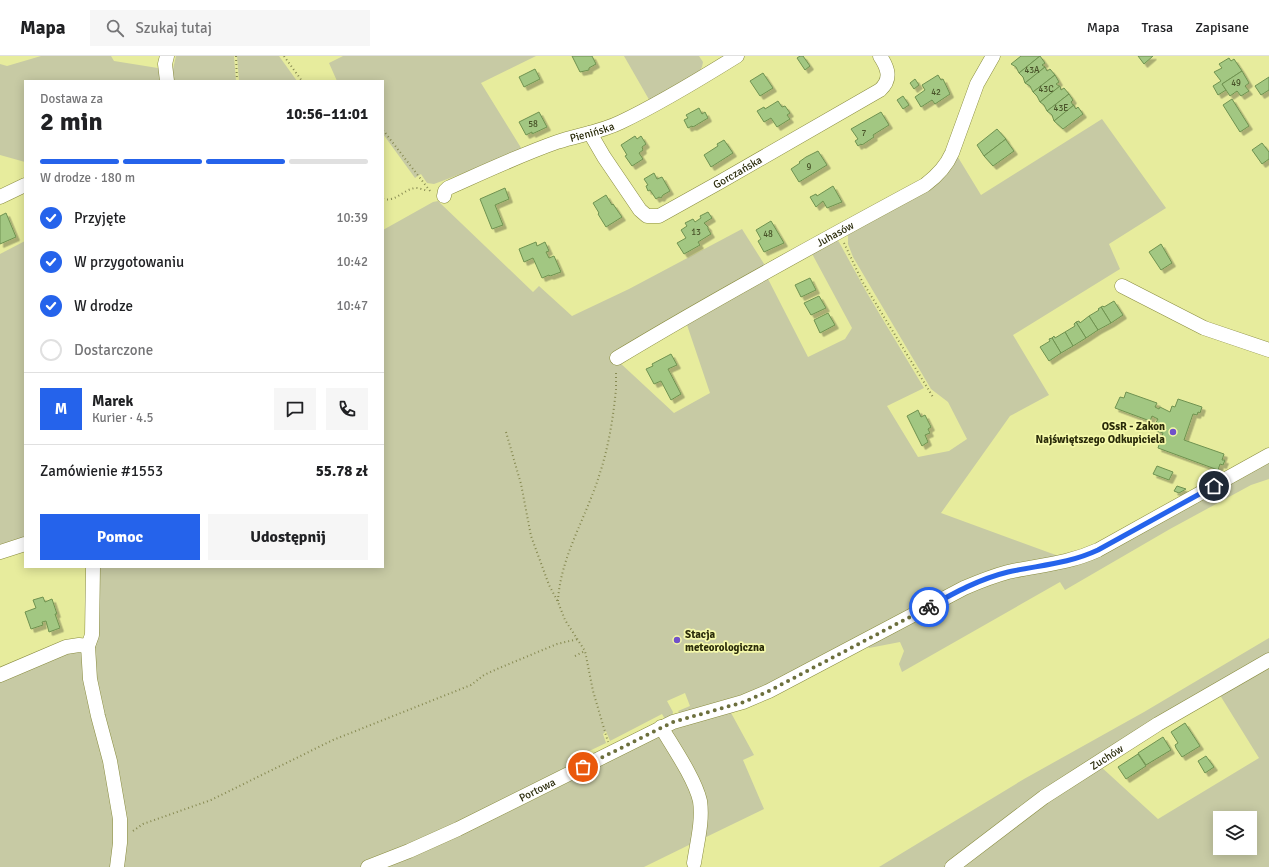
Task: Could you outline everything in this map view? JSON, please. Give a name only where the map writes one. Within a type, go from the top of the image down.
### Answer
[{"type":"street","points":[[167,56],[165,64],[167,80]]},
{"type":"street","name":"Pienińska","points":[[444,196],[445,191],[448,188],[516,158],[557,142],[620,123],[737,56]]},
{"type":"street","name":"Gorczańska","points":[[590,133],[604,157],[640,210],[647,216],[659,216],[880,90],[887,82],[888,76],[887,69],[880,56]]},
{"type":"street","name":"Juhasów","points":[[617,358],[710,303],[838,231],[925,185],[947,164],[977,84],[993,56]]},
{"type":"street","points":[[0,197],[24,185]]},
{"type":"street","points":[[1122,286],[1204,328],[1269,350]]},
{"type":"street","name":"Portowa","points":[[368,867],[409,851],[458,829],[661,727],[688,717],[744,702],[769,691],[964,588],[982,580],[1008,572],[1066,562],[1092,552],[1269,455]]},
{"type":"street","points":[[0,552],[24,544]]},
{"type":"street","points":[[93,568],[92,634],[88,646],[90,679],[114,784],[120,819],[120,843],[117,867]]},
{"type":"street","points":[[0,675],[66,648],[79,645],[88,646]]},
{"type":"street","name":"Zuchów","points":[[952,867],[1044,797],[1158,724],[1269,660]]},
{"type":"street","points":[[661,727],[696,788],[700,803],[700,826],[694,862]]},
{"type":"path","points":[[236,56],[237,80]]},
{"type":"path","points":[[284,56],[301,80]]},
{"type":"path","points":[[384,131],[430,192]]},
{"type":"path","points":[[384,198],[392,200],[413,188],[418,188],[444,196]]},
{"type":"path","points":[[838,231],[862,281],[933,397]]},
{"type":"path","points":[[558,602],[561,579],[577,532],[598,479],[609,441],[616,387],[617,358]]},
{"type":"path","points":[[506,432],[521,484],[531,536],[549,585],[565,620],[585,651],[593,691],[612,752]]},
{"type":"path","points":[[120,843],[143,824],[211,800],[333,740],[471,685],[484,675],[557,644],[578,639]]},
{"type":"path","points":[[575,656],[585,651]]},
{"type":"green space","points":[[41,56],[111,56],[114,61],[164,69],[164,80],[24,80],[24,162],[0,155],[0,64],[7,66]]},
{"type":"green space","points":[[176,56],[234,56],[236,80],[172,80]]},
{"type":"green space","points":[[237,56],[279,56],[296,80],[239,80]]},
{"type":"green space","points":[[343,56],[536,56],[481,83],[523,151],[434,184],[427,183],[421,174],[415,178],[384,135],[384,80],[337,80],[329,63]]},
{"type":"green space","points":[[624,56],[699,56],[703,62],[698,73],[651,103]]},
{"type":"green space","points":[[1102,119],[1166,208],[1109,244],[1120,269],[1013,335],[1049,395],[1010,416],[941,513],[1064,558],[1031,564],[768,688],[680,713],[678,711],[690,706],[685,693],[667,701],[673,712],[672,717],[665,719],[662,714],[610,741],[606,731],[603,734],[606,743],[585,753],[589,760],[379,861],[360,867],[120,867],[93,679],[97,568],[384,568],[384,229],[433,202],[438,201],[533,292],[539,286],[572,316],[629,289],[742,229],[766,267],[618,361],[674,413],[710,393],[686,322],[766,275],[808,357],[845,339],[852,328],[810,250],[836,239],[924,388],[887,406],[918,457],[949,451],[967,439],[948,402],[931,389],[853,257],[848,244],[848,234],[881,213],[956,154],[981,195]]},
{"type":"green space","points":[[24,242],[24,541],[0,549],[0,254]]},
{"type":"green space","points":[[1269,459],[1269,479],[1251,485],[1170,529],[1065,590],[1060,582],[902,672],[899,664],[904,651],[900,642],[869,648],[866,644],[984,584],[1063,566]]},
{"type":"green space","points":[[1269,638],[1269,657],[946,867],[879,867],[1024,779],[1144,712]]},
{"type":"green space","points":[[66,650],[80,650],[84,657],[114,803],[113,867],[0,867],[0,679]]},
{"type":"green space","points":[[1269,664],[1269,867],[958,867],[1099,765],[1158,819],[1259,758],[1218,692]]},
{"type":"green space","points":[[730,711],[754,755],[743,760],[764,809],[700,840],[702,825],[671,731],[677,726]]},
{"type":"green space","points":[[655,736],[661,737],[694,790],[695,842],[644,867],[378,867]]},
{"type":"building","points":[[572,56],[592,56],[596,64],[589,68],[589,70],[580,72]]},
{"type":"building","points":[[803,56],[810,66],[805,70],[797,58]]},
{"type":"building","points":[[1021,56],[1040,56],[1019,73],[1016,67],[1011,64]]},
{"type":"building","points":[[1040,56],[1045,63],[1042,65],[1045,67],[1025,83],[1023,77],[1019,73]]},
{"type":"building","points":[[1138,56],[1153,56],[1144,64]]},
{"type":"building","points":[[1229,58],[1231,61],[1234,59],[1242,71],[1222,84],[1226,90],[1218,95],[1213,86],[1221,81],[1214,72],[1222,68],[1219,64]]},
{"type":"building","points":[[1045,67],[1047,71],[1050,69],[1055,75],[1033,92],[1030,86],[1025,83]]},
{"type":"building","points":[[535,69],[540,79],[524,87],[519,77]]},
{"type":"building","points":[[1242,71],[1249,83],[1245,86],[1249,91],[1241,96],[1237,91],[1230,96],[1222,84]]},
{"type":"building","points":[[763,73],[773,88],[760,96],[750,81]]},
{"type":"building","points":[[938,75],[941,80],[943,79],[950,94],[935,104],[932,100],[921,107],[915,97],[925,90],[922,85]]},
{"type":"building","points":[[1055,75],[1059,82],[1056,84],[1060,86],[1040,102],[1033,92]]},
{"type":"building","points":[[1269,77],[1269,90],[1261,95],[1255,86]]},
{"type":"building","points":[[915,79],[919,85],[914,89],[910,83]]},
{"type":"building","points":[[1060,86],[1061,90],[1064,88],[1069,94],[1047,111],[1044,105],[1040,102]]},
{"type":"building","points":[[1069,94],[1073,100],[1071,102],[1074,105],[1054,121],[1052,115],[1047,111]]},
{"type":"building","points":[[903,96],[909,105],[903,109],[897,100]]},
{"type":"building","points":[[1232,99],[1249,126],[1240,132],[1223,105]]},
{"type":"building","points":[[778,101],[782,107],[785,106],[790,113],[787,115],[790,119],[777,127],[771,118],[764,122],[757,111],[764,107],[765,109]]},
{"type":"building","points":[[1074,105],[1076,109],[1078,107],[1083,114],[1063,129],[1054,121]]},
{"type":"building","points":[[699,108],[702,114],[705,112],[708,118],[693,127],[688,128],[684,120],[688,118],[686,115]]},
{"type":"building","points":[[539,112],[547,127],[532,134],[532,132],[526,135],[519,122]]},
{"type":"building","points":[[881,112],[889,125],[873,135],[874,137],[858,146],[855,141],[858,139],[851,129]]},
{"type":"building","points":[[997,129],[1006,139],[984,156],[977,145]]},
{"type":"building","points":[[635,136],[637,139],[641,136],[646,144],[642,147],[643,150],[639,153],[643,159],[632,166],[625,156],[627,155],[621,145]]},
{"type":"building","points":[[1006,139],[1014,151],[993,166],[984,156]]},
{"type":"building","points":[[724,140],[733,153],[711,167],[704,155]]},
{"type":"building","points":[[1262,143],[1269,152],[1269,159],[1262,164],[1252,150]]},
{"type":"building","points":[[818,151],[827,165],[799,182],[791,169],[806,157]]},
{"type":"building","points":[[654,173],[657,179],[662,177],[670,191],[661,198],[659,197],[656,199],[650,190],[648,191],[646,186],[648,185],[644,179]]},
{"type":"building","points":[[833,186],[842,202],[827,208],[823,201],[816,207],[810,197],[816,194],[817,196]]},
{"type":"building","points":[[505,188],[509,199],[495,205],[503,225],[492,229],[480,199]]},
{"type":"building","points":[[606,195],[622,217],[606,227],[593,203]]},
{"type":"building","points":[[708,212],[712,218],[704,223],[708,227],[711,234],[698,242],[700,245],[684,254],[677,243],[686,238],[681,230],[687,226],[685,223],[693,219],[695,222],[701,218],[700,216]]},
{"type":"building","points":[[6,213],[16,237],[0,244],[0,216]]},
{"type":"building","points":[[771,221],[784,243],[764,252],[758,241],[761,239],[756,230]]},
{"type":"building","points":[[536,242],[537,246],[545,242],[549,251],[546,252],[549,258],[554,256],[561,272],[542,278],[533,258],[524,262],[519,249]]},
{"type":"building","points":[[1161,244],[1172,263],[1161,270],[1149,252]]},
{"type":"building","points":[[810,278],[816,290],[801,297],[795,285]]},
{"type":"building","points":[[819,296],[826,308],[811,315],[804,303]]},
{"type":"building","points":[[1114,301],[1123,315],[1111,323],[1101,307],[1104,307]]},
{"type":"building","points":[[1101,307],[1111,323],[1098,330],[1089,316]]},
{"type":"building","points":[[828,313],[835,325],[820,333],[814,320]]},
{"type":"building","points":[[1089,316],[1098,330],[1086,338],[1076,322],[1079,321],[1080,323]]},
{"type":"building","points":[[1076,322],[1086,338],[1073,346],[1065,332],[1075,326],[1074,324]]},
{"type":"building","points":[[1065,332],[1073,346],[1061,353],[1052,338],[1054,336],[1055,338]]},
{"type":"building","points":[[1052,338],[1061,353],[1049,361],[1040,347]]},
{"type":"building","points":[[671,354],[677,365],[668,369],[681,394],[671,400],[661,381],[654,384],[646,369],[653,366],[652,364]]},
{"type":"building","name":"OSsR - Zakon Najświętszego Odkupiciela","points":[[1126,392],[1157,403],[1155,407],[1159,409],[1160,407],[1170,412],[1172,406],[1175,407],[1178,399],[1202,407],[1200,413],[1198,412],[1197,415],[1193,414],[1184,440],[1224,454],[1222,460],[1225,460],[1223,465],[1220,464],[1218,470],[1158,448],[1163,433],[1154,430],[1154,426],[1158,419],[1152,416],[1150,421],[1115,408],[1120,397],[1124,398]]},
{"type":"building","points":[[918,410],[921,417],[925,415],[931,427],[928,429],[930,433],[925,435],[928,442],[922,446],[907,416]]},
{"type":"building","points":[[1157,466],[1173,472],[1169,480],[1153,474]]},
{"type":"building","points":[[1177,486],[1186,489],[1179,493],[1174,491]]},
{"type":"building","points":[[43,597],[45,602],[52,599],[60,628],[49,632],[46,621],[42,622],[43,625],[31,629],[25,612],[36,608],[33,600]]},
{"type":"building","points":[[1185,723],[1200,746],[1182,757],[1175,745],[1178,743],[1171,732]]},
{"type":"building","points":[[1163,737],[1171,750],[1146,765],[1138,753]]},
{"type":"building","points":[[1138,754],[1146,766],[1126,779],[1118,767]]},
{"type":"building","points":[[1206,756],[1214,767],[1205,773],[1198,761]]},
{"type":"way so far","points":[[583,767],[673,722],[744,702],[769,691],[929,607]]},
{"type":"place","name":"OSsR - Zakon Najświętszego Odkupiciela","points":[[1173,432]]},
{"type":"place","name":"Stacja meteorologiczna","points":[[677,640]]},
{"type":"route","points":[[929,607],[982,580],[1008,572],[1066,562],[1098,550],[1214,486]]}]
